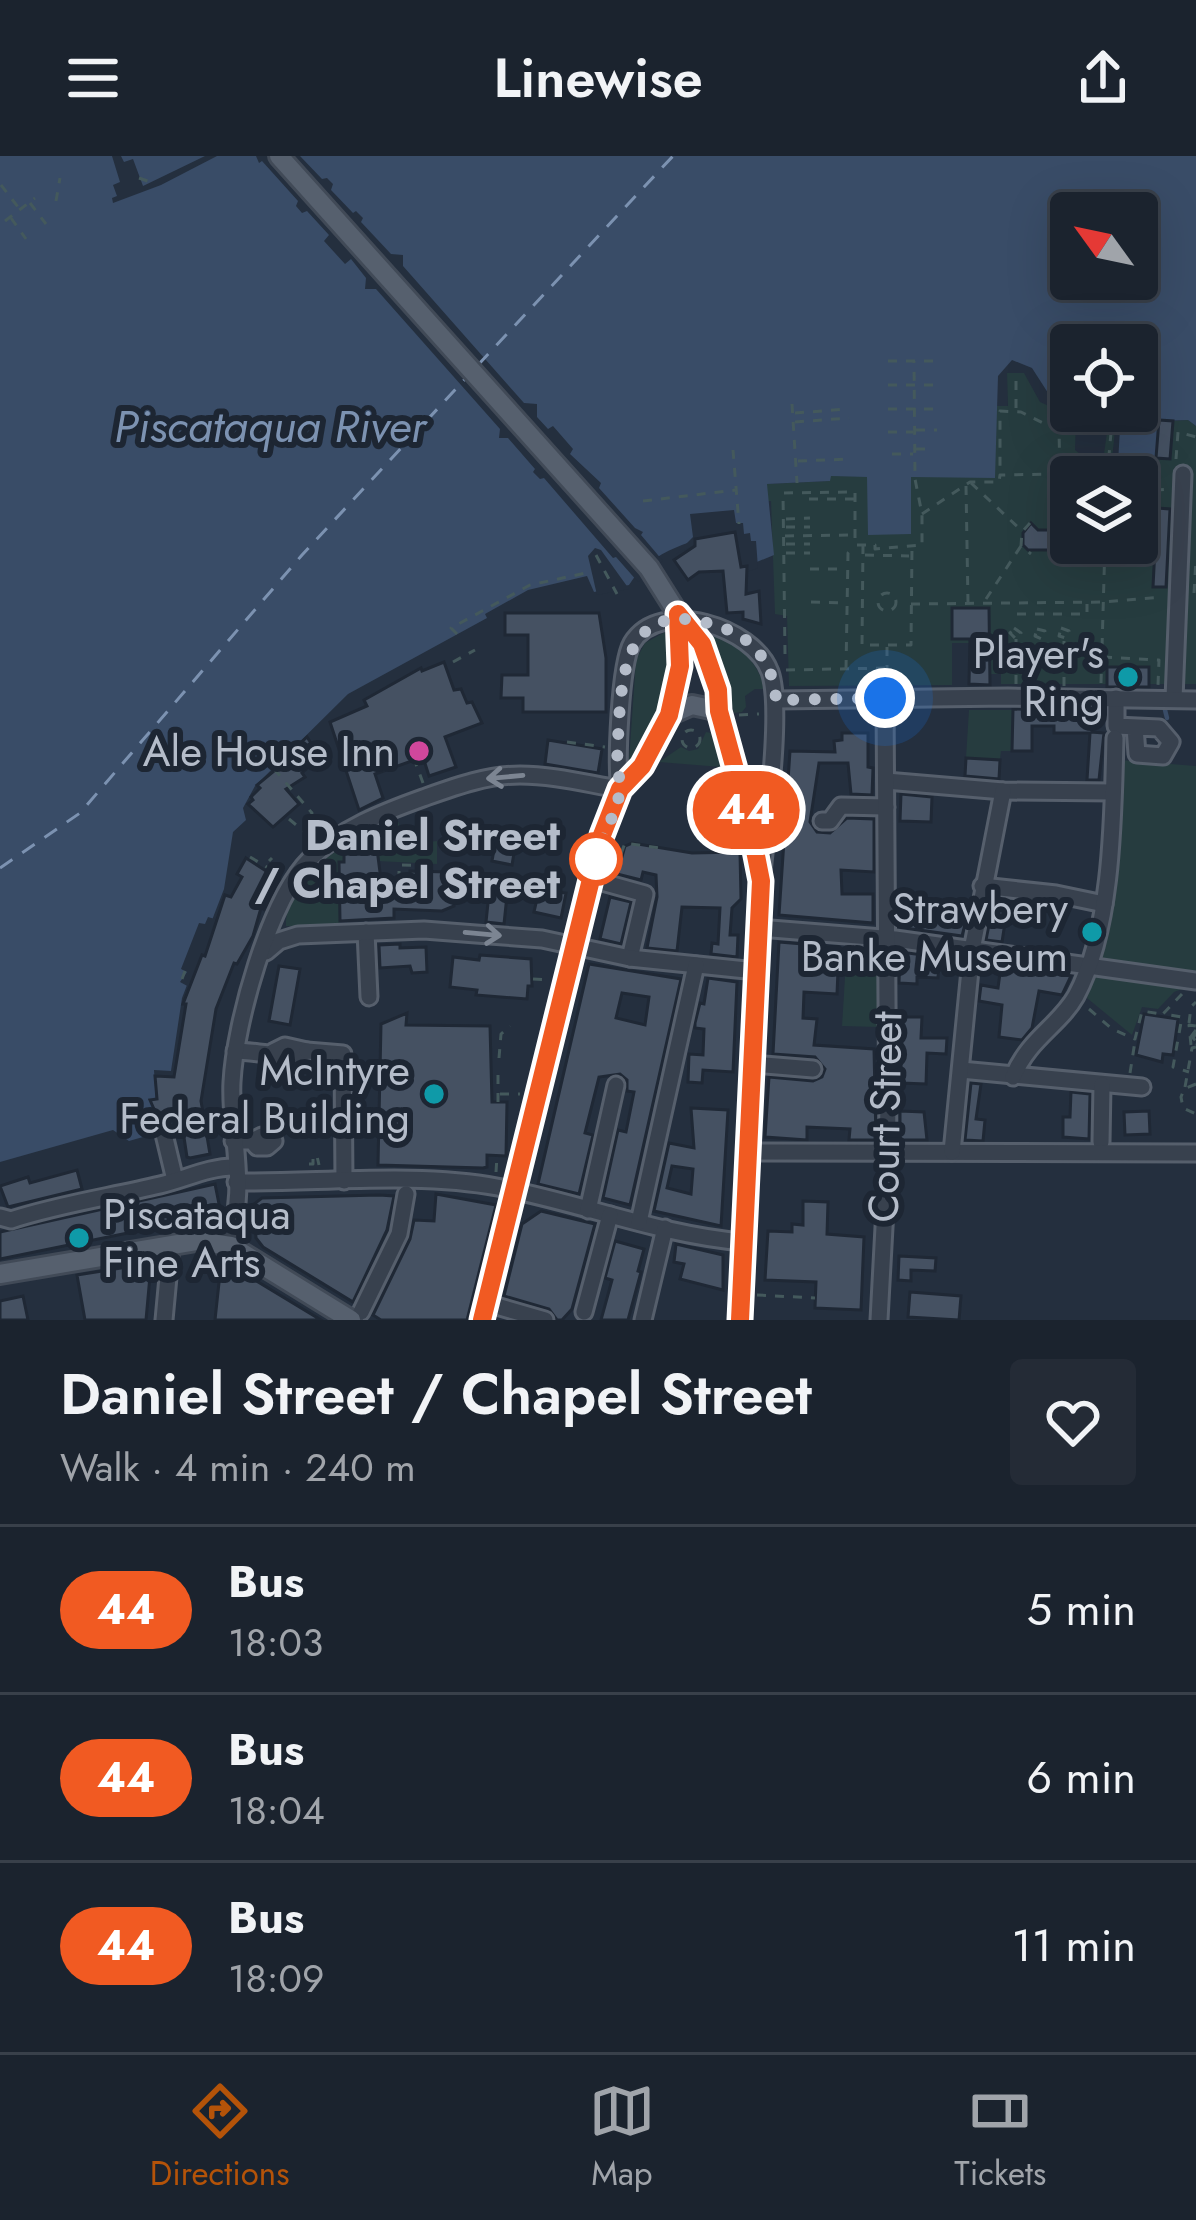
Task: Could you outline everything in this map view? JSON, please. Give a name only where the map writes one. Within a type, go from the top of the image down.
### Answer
[{"type":"main road","points":[[278,156],[649,568],[680,643],[669,715],[642,766],[620,789],[602,835],[484,1312]]},
{"type":"main road","points":[[669,618],[702,644],[729,713],[761,881],[740,1320]]},
{"type":"main road","points":[[669,715],[692,706],[729,713]]},
{"type":"main road","points":[[0,1274],[205,1240],[225,1243],[356,1316]]},
{"type":"street","points":[[1166,699],[1178,596],[1183,482]]},
{"type":"street","points":[[225,1243],[238,1213],[232,1141],[235,1051],[259,965],[297,875],[326,847],[368,821],[472,782],[537,776],[620,789],[616,766],[627,656],[641,632],[669,618],[713,625],[743,638],[764,658],[776,700],[761,881]]},
{"type":"street","points":[[776,700],[886,693],[1196,700]]},
{"type":"street","name":"Court Street","points":[[879,1320],[888,1153],[886,693]]},
{"type":"street","points":[[1116,698],[1116,726],[1135,727]]},
{"type":"street","points":[[1013,1077],[1026,1051],[1076,996],[1086,968],[1104,904],[1115,738]]},
{"type":"street","points":[[886,781],[1003,791],[1113,792]]},
{"type":"street","points":[[952,1152],[972,950],[1003,791]]},
{"type":"street","points":[[822,821],[830,821],[841,806],[886,807]]},
{"type":"street","points":[[591,879],[645,894],[630,958]]},
{"type":"street","points":[[982,886],[1056,893],[1104,904]]},
{"type":"street","points":[[758,928],[886,938],[1193,987]]},
{"type":"street","points":[[259,965],[269,949],[285,938],[424,930],[542,939],[630,958],[756,971]]},
{"type":"street","points":[[366,932],[369,997]]},
{"type":"street","points":[[639,1222],[696,965]]},
{"type":"street","points":[[235,1051],[343,1054],[344,1181]]},
{"type":"street","points":[[752,1064],[813,1069]]},
{"type":"street","points":[[961,1070],[1135,1087]]},
{"type":"street","points":[[1101,1142],[1102,1084]]},
{"type":"street","points":[[588,1210],[616,1085]]},
{"type":"street","points":[[163,1130],[176,1180]]},
{"type":"street","points":[[232,1141],[252,1141]]},
{"type":"street","points":[[747,1152],[1196,1153]]},
{"type":"street","points":[[0,1217],[11,1220],[215,1167],[235,1174],[467,1184],[742,1242]]},
{"type":"street","points":[[356,1316],[399,1234],[406,1194]]},
{"type":"street","points":[[584,1312],[610,1215]]},
{"type":"street","points":[[643,1320],[665,1228]]},
{"type":"street","points":[[164,1320],[171,1245]]},
{"type":"street","points":[[484,1312],[544,1320]]},
{"type":"path","points":[[56,201],[60,178]]},
{"type":"path","points":[[139,178],[153,183]]},
{"type":"path","points":[[1,185],[20,209]]},
{"type":"path","points":[[26,238],[7,219],[32,200],[46,224]]},
{"type":"path","points":[[888,361],[941,361]]},
{"type":"path","points":[[855,545],[904,549],[904,545],[922,545],[914,361]]},
{"type":"path","points":[[1016,381],[1016,411]]},
{"type":"path","points":[[888,385],[940,385]]},
{"type":"path","points":[[792,404],[797,483]]},
{"type":"path","points":[[793,413],[848,409]]},
{"type":"path","points":[[888,409],[941,409]]},
{"type":"path","points":[[922,514],[968,483],[999,482],[1000,411],[1016,411],[1060,432],[1060,456]]},
{"type":"path","points":[[794,422],[849,418]]},
{"type":"path","points":[[888,432],[937,430]]},
{"type":"path","points":[[1176,457],[1178,432],[1196,437]]},
{"type":"path","points":[[892,454],[931,449]]},
{"type":"path","points":[[733,450],[740,524]]},
{"type":"path","points":[[796,461],[851,459]]},
{"type":"path","points":[[1000,475],[1050,474]]},
{"type":"path","points":[[1158,487],[1183,482]]},
{"type":"path","points":[[968,483],[1022,531]]},
{"type":"path","points":[[968,483],[968,603]]},
{"type":"path","points":[[643,500],[736,490]]},
{"type":"path","points":[[785,654],[783,493],[855,492],[855,545],[848,553],[847,669]]},
{"type":"path","points":[[809,499],[855,499]]},
{"type":"path","points":[[784,519],[810,518]]},
{"type":"path","points":[[984,602],[1021,546],[1022,531],[1030,523]]},
{"type":"path","points":[[784,527],[810,526]]},
{"type":"path","points":[[784,536],[855,535]]},
{"type":"path","points":[[784,544],[810,544]]},
{"type":"path","points":[[863,545],[862,644],[911,645],[912,545]]},
{"type":"path","points":[[1021,546],[1030,554]]},
{"type":"path","points":[[784,553],[810,553]]},
{"type":"path","points":[[596,555],[616,594]]},
{"type":"path","points":[[863,555],[912,556]]},
{"type":"path","points":[[1100,688],[1105,564]]},
{"type":"path","points":[[810,569],[848,569]]},
{"type":"path","points":[[457,634],[451,628],[530,585],[586,573]]},
{"type":"path","points":[[878,602],[886,592],[896,602]]},
{"type":"path","points":[[863,602],[878,602],[886,611],[896,602],[1104,602],[1178,596]]},
{"type":"path","points":[[811,602],[847,603]]},
{"type":"path","points":[[1016,686],[1017,602]]},
{"type":"path","points":[[1064,639],[1070,633],[1065,628],[1066,602]]},
{"type":"path","points":[[1017,614],[1087,614],[1087,602]]},
{"type":"path","points":[[1016,639],[1010,633],[1034,633],[1040,628],[1058,633],[1065,628]]},
{"type":"path","points":[[1058,633],[1064,639],[1064,687]]},
{"type":"path","points":[[886,645],[886,693]]},
{"type":"path","points":[[453,662],[475,650]]},
{"type":"path","points":[[1016,657],[1065,656]]},
{"type":"path","points":[[1102,657],[1159,660],[1166,699]]},
{"type":"path","points":[[784,670],[887,668]]},
{"type":"path","points":[[729,713],[751,715]]},
{"type":"path","points":[[698,734],[707,729]]},
{"type":"path","points":[[567,742],[603,744]]},
{"type":"path","points":[[422,781],[416,764],[424,761]]},
{"type":"path","points":[[274,770],[312,812],[308,826]]},
{"type":"path","points":[[289,819],[315,840]]},
{"type":"path","points":[[699,840],[700,824]]},
{"type":"path","points":[[616,865],[625,842],[659,848]]},
{"type":"path","points":[[250,856],[286,878]]},
{"type":"path","points":[[399,880],[399,865],[433,866]]},
{"type":"path","points":[[265,871],[273,871]]},
{"type":"path","points":[[448,880],[457,880]]},
{"type":"path","points":[[182,979],[185,971]]},
{"type":"path","points":[[533,979],[550,980]]},
{"type":"path","points":[[1163,1014],[1193,987]]},
{"type":"path","points":[[1076,996],[1112,1029],[1135,1039]]},
{"type":"path","points":[[1195,1038],[1187,1038],[1191,1007],[1196,1002]]},
{"type":"path","points":[[1135,1087],[1135,1039],[1142,1011],[1182,1017],[1173,1067],[1189,1072]]},
{"type":"path","points":[[1189,1025],[1195,1038],[1193,1059],[1181,1103],[1196,1114]]},
{"type":"path","points":[[499,1058],[501,1034],[510,1026]]},
{"type":"path","points":[[498,1068],[498,1102]]},
{"type":"path","points":[[1184,1089],[1196,1084]]},
{"type":"path","points":[[498,1094],[523,1094]]},
{"type":"path","points":[[117,1132],[125,1131]]},
{"type":"path","points":[[309,1164],[317,1156],[316,1165],[323,1166]]},
{"type":"path","points":[[496,1156],[496,1172]]},
{"type":"path","points":[[741,1294],[815,1298]]},
{"type":"green space","points":[[1007,373],[1024,373],[1040,402],[1050,406],[1050,432],[1076,432],[1075,450],[1083,456],[1050,456],[1050,564],[1158,564],[1158,458],[1170,459],[1173,421],[1188,420],[1196,426],[1196,684],[1001,684],[1001,674],[991,674],[991,643],[952,643],[952,685],[789,686],[787,616],[775,614],[767,484],[829,481],[830,476],[995,477],[995,406],[1008,406]]},
{"type":"green space","points":[[1107,432],[1115,432],[1112,456],[1104,456]]},
{"type":"green space","points":[[665,632],[662,702],[649,735],[629,761],[636,660],[645,643]]},
{"type":"green space","points":[[712,636],[746,655],[766,689],[745,696],[742,712],[734,713]]},
{"type":"green space","points":[[969,710],[1013,710],[1012,751],[1001,751],[1000,759],[992,759],[991,768],[966,758]]},
{"type":"green space","points":[[706,732],[711,733],[721,767],[659,762],[681,747],[698,749]]},
{"type":"green space","points":[[1120,760],[1196,766],[1196,984],[1174,992],[1158,1009],[1142,1007],[1132,1035],[1087,998]]},
{"type":"green space","points":[[399,822],[401,844],[437,841],[437,864],[377,861],[376,849],[345,850],[344,862],[339,863],[340,926],[286,926],[297,888],[325,859]]},
{"type":"green space","points":[[847,945],[867,949],[877,961],[878,1027],[842,1026]]},
{"type":"water","name":"Piscataqua River","points":[[0,156],[1196,156],[1196,426],[1188,420],[1159,421],[1157,456],[1118,456],[1120,432],[1158,432],[1158,324],[1050,324],[1050,396],[1032,368],[1012,360],[998,376],[995,478],[911,477],[911,534],[868,535],[867,477],[767,484],[774,555],[747,566],[734,532],[662,554],[629,585],[594,592],[587,576],[528,590],[485,614],[487,618],[348,694],[255,786],[243,808],[246,820],[233,832],[224,889],[182,998],[171,1071],[154,1070],[157,1119],[143,1137],[129,1141],[113,1130],[0,1162]]},
{"type":"pier","points":[[112,156],[121,156],[124,162],[133,159],[143,186],[205,156],[217,156],[113,203],[117,196],[113,185],[120,182]]},
{"type":"pier","points":[[256,156],[300,156],[322,179],[327,178],[333,184],[331,190],[363,218],[361,222],[391,254],[403,255],[403,266],[524,403],[537,404],[537,417],[548,429],[553,426],[573,449],[570,454],[601,483],[599,488],[643,532],[663,561],[638,582],[613,558],[508,438],[499,438],[500,429],[376,289],[365,289],[366,278],[351,259],[345,264],[324,241],[329,235],[307,211],[302,213],[298,201]]},
{"type":"pier","points":[[734,510],[736,523],[743,523],[744,534],[750,533],[751,541],[756,541],[758,568],[747,572],[741,567],[735,532],[696,539],[695,545],[676,554],[693,537],[690,514]]},
{"type":"pier","points":[[595,548],[629,589],[597,595],[588,556]]},
{"type":"pier","points":[[208,917],[218,920],[191,988],[180,982],[187,972],[181,969],[199,923],[205,924]]},
{"type":"building","points":[[1159,420],[1173,421],[1170,459],[1156,456]]},
{"type":"building","points":[[1158,508],[1170,509],[1166,587],[1153,587]]},
{"type":"building","points":[[1031,523],[1038,530],[1050,530],[1050,550],[1028,550],[1023,533]]},
{"type":"building","points":[[735,532],[741,567],[747,566],[746,594],[759,591],[761,624],[743,619],[743,612],[727,613],[723,571],[699,572],[688,580],[674,560],[695,546],[695,539]]},
{"type":"building","points":[[952,608],[989,608],[990,685],[969,684],[970,639],[952,639]]},
{"type":"building","points":[[505,613],[599,613],[606,658],[606,712],[523,712],[523,698],[501,698],[502,675],[528,675],[528,635],[505,635]]},
{"type":"building","points":[[444,662],[454,690],[461,689],[482,723],[445,737],[456,767],[429,776],[423,757],[375,774],[383,798],[359,810],[330,722],[367,706],[364,700],[421,668]]},
{"type":"building","name":"Player's Ring","points":[[1107,667],[1149,667],[1149,687],[1107,687]]},
{"type":"building","points":[[1013,709],[1092,711],[1092,732],[1104,733],[1099,780],[1087,780],[1090,733],[1054,733],[1054,726],[1032,726],[1032,751],[1012,751]]},
{"type":"building","points":[[842,733],[868,733],[872,795],[851,794],[848,763],[819,763],[810,822],[817,832],[830,833],[847,818],[874,819],[874,872],[841,870],[842,894],[873,894],[873,923],[779,915],[790,751],[835,752],[834,741],[842,740]]},
{"type":"building","points":[[307,737],[320,757],[302,773],[305,777],[286,789],[299,804],[273,827],[248,804],[260,788],[257,785]]},
{"type":"building","points":[[548,740],[602,749],[598,773],[545,764]]},
{"type":"building","points":[[966,758],[1000,760],[999,779],[965,776]]},
{"type":"building","points":[[901,794],[932,797],[931,822],[900,821]]},
{"type":"building","points":[[496,838],[516,841],[512,865],[492,861]]},
{"type":"building","points":[[632,843],[692,853],[740,852],[741,899],[732,908],[730,935],[738,935],[737,957],[711,954],[712,943],[718,944],[720,908],[682,907],[677,951],[647,948],[657,897],[656,875],[643,872],[641,880],[617,874],[625,846]]},
{"type":"building","points":[[377,849],[381,880],[410,881],[410,871],[448,872],[447,883],[455,887],[454,906],[442,911],[394,909],[394,918],[340,921],[339,862],[344,862],[344,850]]},
{"type":"building","points":[[246,858],[280,880],[265,910],[261,908],[253,936],[234,963],[216,1009],[201,1101],[210,1154],[190,1158],[180,1111],[157,1116],[150,1100],[157,1099],[155,1076],[174,1077],[183,1004],[225,895],[231,897]]},
{"type":"building","points":[[490,884],[508,886],[504,924],[486,922]]},
{"type":"building","points":[[539,890],[566,893],[561,918],[534,912]]},
{"type":"building","points":[[610,897],[631,902],[621,944],[600,939]]},
{"type":"building","points":[[994,899],[1014,902],[1012,917],[1006,916],[1002,942],[986,940]]},
{"type":"building","points":[[898,907],[924,908],[934,912],[933,918],[966,920],[962,936],[898,927]]},
{"type":"building","points":[[779,942],[839,947],[837,994],[804,992],[803,1018],[817,1019],[814,1045],[874,1049],[876,1140],[849,1140],[850,1129],[807,1127],[807,1140],[765,1137],[769,1077],[813,1081],[825,1069],[815,1057],[773,1054]]},
{"type":"building","points":[[400,944],[400,948],[426,947],[427,972],[412,973],[410,966],[380,968],[379,945]]},
{"type":"building","points":[[900,952],[939,957],[938,978],[917,977],[917,984],[899,983]]},
{"type":"building","points":[[480,955],[531,959],[532,986],[528,986],[527,999],[476,995],[477,990],[450,987],[453,957],[479,960]]},
{"type":"building","points":[[589,964],[681,979],[630,1205],[603,1198],[618,1130],[626,1132],[634,1092],[627,1091],[627,1080],[620,1074],[599,1077],[585,1133],[593,1135],[579,1194],[538,1184]],"holes":[[[622,993],[649,997],[645,1025],[616,1018]]]},
{"type":"building","points":[[279,966],[300,969],[290,1025],[269,1021]]},
{"type":"building","points":[[1001,966],[1071,976],[1062,995],[1039,991],[1032,1028],[1022,1040],[999,1037],[1002,1005],[979,1001],[981,985],[998,988]]},
{"type":"building","points":[[708,978],[737,982],[733,1072],[703,1070],[702,1083],[688,1082],[689,1054],[703,1055],[704,1029],[695,1028],[695,1023]]},
{"type":"building","name":"McIntyre Federal Building","points":[[407,1013],[406,1025],[490,1026],[492,1102],[507,1102],[506,1156],[487,1155],[483,1168],[378,1165],[381,1024]]},
{"type":"building","points":[[1144,1014],[1178,1019],[1173,1055],[1163,1054],[1162,1062],[1136,1055]]},
{"type":"building","points":[[901,1017],[922,1017],[921,1038],[947,1038],[946,1054],[927,1053],[926,1084],[901,1083]]},
{"type":"building","points":[[971,1083],[981,1084],[976,1119],[985,1120],[983,1141],[965,1140]]},
{"type":"building","points":[[1071,1092],[1090,1094],[1089,1139],[1063,1137]]},
{"type":"building","points":[[691,1108],[728,1110],[721,1226],[654,1211],[669,1143],[694,1148]],"holes":[[[672,1166],[693,1169],[691,1194],[667,1188]]]},
{"type":"building","points":[[900,1111],[924,1112],[927,1140],[900,1140]]},
{"type":"building","points":[[1149,1111],[1150,1134],[1125,1135],[1124,1112]]},
{"type":"building","points":[[77,1170],[82,1189],[8,1207],[0,1186],[28,1177],[30,1183]]},
{"type":"building","points":[[215,1184],[221,1214],[0,1259],[0,1232]]},
{"type":"building","points":[[436,1194],[496,1205],[467,1320],[381,1320],[373,1315],[410,1239],[414,1220],[434,1221]]},
{"type":"building","points":[[394,1196],[387,1230],[353,1302],[263,1247],[256,1238],[254,1204],[262,1198]]},
{"type":"building","points":[[803,1201],[828,1202],[827,1234],[864,1237],[861,1310],[815,1308],[816,1282],[765,1280],[768,1231],[792,1232],[792,1224],[803,1225]]},
{"type":"building","points":[[541,1211],[595,1224],[572,1309],[562,1320],[549,1309],[504,1296],[522,1224]]},
{"type":"building","points":[[615,1241],[644,1249],[641,1272],[628,1320],[601,1320],[612,1280],[605,1278]]},
{"type":"building","points":[[676,1244],[723,1255],[723,1290],[680,1279],[684,1264],[674,1262]]},
{"type":"building","points":[[899,1256],[936,1258],[935,1271],[911,1270],[911,1281],[898,1280]]},
{"type":"building","points":[[221,1264],[235,1268],[321,1320],[215,1320]]},
{"type":"building","points":[[140,1265],[150,1276],[146,1320],[85,1320],[77,1275]]},
{"type":"building","points":[[910,1292],[961,1296],[959,1320],[908,1317]]},
{"type":"building","points":[[23,1296],[28,1320],[0,1320],[0,1301]]},
{"type":"waterway","points":[[1165,710],[1167,718]]},
{"type":"ferry route","points":[[478,365],[673,156]]},
{"type":"ferry route","points":[[0,868],[80,813],[302,555],[467,377]]},
{"type":"bus line","name":"44","points":[[482,1320],[602,835],[620,789],[642,766],[674,700],[680,666],[678,614],[702,644],[718,690],[719,711],[761,881],[740,1320]]},
{"type":"place","name":"Player's Ring","points":[[1128,677]]},
{"type":"place","name":"Ale House Inn","points":[[419,751]]},
{"type":"place","name":"Daniel Street / Chapel Street","points":[[596,859]]},
{"type":"place","name":"Strawbery Banke Museum","points":[[1092,932]]},
{"type":"place","name":"McIntyre Federal Building","points":[[434,1094]]},
{"type":"place","name":"Piscataqua Fine Arts","points":[[79,1238]]},
{"type":"route","points":[[596,859],[620,789],[616,766],[627,656],[636,638],[648,628],[679,621],[738,634],[764,658],[776,700],[885,698]]}]
